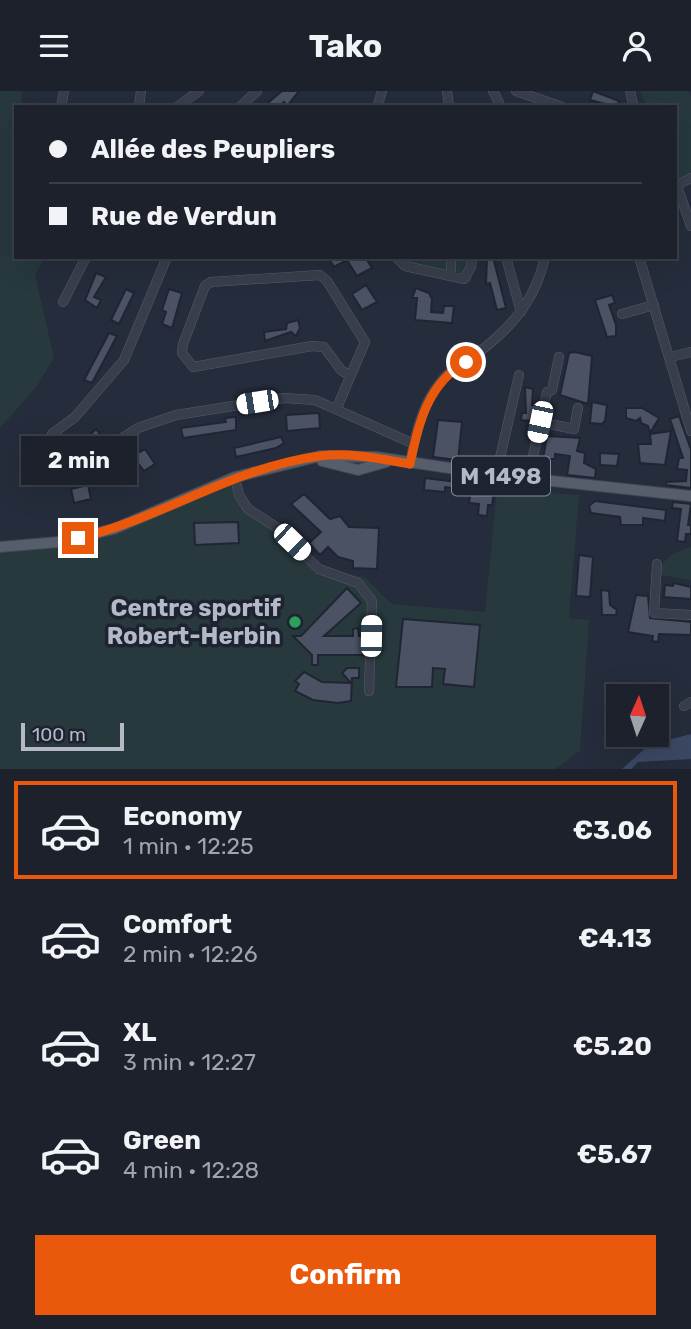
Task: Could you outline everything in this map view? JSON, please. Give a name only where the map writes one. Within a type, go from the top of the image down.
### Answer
[{"type":"main road","name":"M 1498","points":[[0,547],[60,542],[114,529],[235,477],[306,459],[344,454],[528,479],[691,496]]},
{"type":"street","points":[[180,105],[199,91]]},
{"type":"street","points":[[242,105],[257,91]]},
{"type":"street","points":[[516,91],[556,105]]},
{"type":"street","points":[[677,187],[691,226]]},
{"type":"street","points":[[63,302],[85,259]]},
{"type":"street","points":[[166,259],[124,360],[75,417],[52,435],[48,447],[52,458],[61,465],[78,467],[138,428],[176,415],[284,398],[315,400],[414,444]]},
{"type":"street","points":[[398,259],[405,266],[464,279],[471,267],[472,259]]},
{"type":"street","points":[[451,259],[451,276]]},
{"type":"street","points":[[507,259],[521,312]]},
{"type":"street","points":[[410,464],[418,422],[442,381],[452,370],[505,332],[537,288],[544,259]]},
{"type":"street","points":[[640,259],[691,431]]},
{"type":"street","points":[[337,408],[365,342],[327,281],[320,275],[211,282],[205,286],[183,344],[182,353],[192,367],[312,346],[324,347],[341,370],[350,376]]},
{"type":"street","points":[[622,314],[654,305]]},
{"type":"street","points":[[670,357],[691,352]]},
{"type":"street","points":[[528,479],[547,392],[552,390],[559,357]]},
{"type":"street","points":[[496,475],[519,375]]},
{"type":"street","points":[[540,422],[574,429],[578,408]]},
{"type":"street","points":[[235,477],[239,495],[248,509],[276,527],[319,569],[358,583],[369,593],[372,601],[369,691]]},
{"type":"street","points":[[657,564],[654,613],[691,615]]},
{"type":"shaded area","points":[[0,91],[22,91],[21,105],[14,105],[14,259],[45,259],[35,275],[54,358],[37,386],[0,428]]},
{"type":"shaded area","points":[[640,91],[688,91],[691,97],[691,173],[678,178],[677,176],[677,105],[646,105]]},
{"type":"shaded area","points":[[393,259],[474,259],[471,282],[400,269]]},
{"type":"shaded area","name":"Centre sportif Robert-Herbin","points":[[235,477],[248,509],[319,569],[364,577],[392,604],[485,612],[497,489],[579,495],[569,618],[589,620],[580,751],[555,769],[0,769],[0,547],[114,529]]},
{"type":"shaded area","points":[[691,547],[691,580],[660,575],[666,559]]},
{"type":"water","points":[[691,734],[691,759],[638,762],[631,769],[622,769],[647,747],[669,747],[669,740]]},
{"type":"building","points":[[282,91],[299,91],[288,105],[284,102],[280,105],[265,105]]},
{"type":"building","points":[[593,91],[619,101],[618,105],[609,105],[590,100]]},
{"type":"building","points":[[329,259],[366,259],[372,268],[357,276],[347,260],[334,267]]},
{"type":"building","points":[[487,259],[494,259],[506,308],[497,310],[490,283],[486,284]]},
{"type":"building","points":[[96,273],[106,277],[94,297],[101,300],[97,308],[85,300]]},
{"type":"building","points":[[366,285],[377,302],[362,310],[352,294]]},
{"type":"building","points":[[416,288],[429,293],[432,299],[431,312],[443,313],[444,306],[454,306],[452,323],[415,320],[417,298],[412,298]]},
{"type":"building","points":[[126,289],[134,293],[119,324],[111,320]]},
{"type":"building","points":[[169,289],[182,293],[172,328],[162,324],[166,312],[162,310]]},
{"type":"building","points":[[612,295],[615,303],[609,305],[616,325],[616,336],[607,337],[595,300]]},
{"type":"building","points":[[298,320],[300,328],[296,336],[291,332],[265,341],[264,332],[286,329],[287,323]]},
{"type":"building","points":[[109,333],[117,336],[92,383],[84,380]]},
{"type":"building","points":[[569,353],[592,356],[588,404],[560,395]]},
{"type":"building","points":[[525,387],[533,389],[532,405],[537,406],[530,421],[521,420],[522,413],[526,413]]},
{"type":"building","points":[[592,402],[607,405],[605,421],[602,424],[590,423]]},
{"type":"building","points":[[626,408],[642,408],[659,418],[650,433],[648,426],[641,423],[640,418],[636,421],[626,418]]},
{"type":"building","points":[[319,413],[320,428],[287,431],[286,415]]},
{"type":"building","points":[[679,416],[691,450],[691,488],[666,485],[666,482],[686,481],[687,470],[677,469],[679,458],[683,458],[670,419]]},
{"type":"building","points":[[236,417],[236,430],[183,438],[181,428],[226,422],[225,418]]},
{"type":"building","points":[[438,420],[462,422],[458,460],[433,457]]},
{"type":"building","points":[[96,429],[102,437],[93,445],[91,442],[76,456],[71,450],[67,454],[60,446],[70,437],[79,446]]},
{"type":"building","points":[[671,431],[665,465],[640,463],[638,444],[651,444],[650,434]]},
{"type":"building","points":[[547,436],[580,438],[577,451],[585,453],[584,463],[596,469],[595,478],[567,475],[570,456],[555,454],[555,459],[543,459]]},
{"type":"building","points":[[281,437],[284,443],[276,448],[236,457],[234,448]]},
{"type":"building","points":[[135,444],[140,452],[145,449],[155,464],[144,471],[127,450]]},
{"type":"building","points":[[600,453],[619,454],[617,466],[600,465]]},
{"type":"building","points":[[119,456],[125,466],[96,481],[91,474]]},
{"type":"building","points":[[425,478],[465,483],[464,489],[445,487],[445,492],[424,490]]},
{"type":"building","points":[[88,485],[91,499],[74,503],[71,489]]},
{"type":"building","points":[[471,490],[494,492],[492,505],[488,505],[487,516],[478,515],[479,504],[469,503]]},
{"type":"building","points":[[304,494],[330,519],[340,516],[349,527],[379,528],[377,569],[353,568],[353,561],[338,557],[328,547],[320,555],[309,543],[321,532],[291,504]]},
{"type":"building","points":[[595,501],[666,510],[665,521],[643,518],[643,525],[621,525],[620,517],[591,513],[589,506]]},
{"type":"building","points":[[673,502],[691,504],[688,525],[691,525],[691,534],[686,534],[685,542],[677,541],[681,509],[672,508]]},
{"type":"building","points":[[238,522],[239,543],[195,545],[194,523]]},
{"type":"building","points":[[579,555],[593,557],[590,597],[576,596]]},
{"type":"building","points":[[674,583],[691,587],[691,599],[664,597],[665,585],[673,586]]},
{"type":"building","points":[[347,588],[361,603],[324,636],[353,636],[353,629],[358,628],[359,636],[364,636],[363,655],[318,655],[318,665],[312,665],[312,655],[293,636],[301,636]]},
{"type":"building","points":[[601,590],[609,591],[610,605],[617,610],[616,615],[602,615]]},
{"type":"building","points":[[636,595],[648,596],[650,618],[691,622],[691,635],[659,634],[658,642],[652,641],[653,636],[628,632]]},
{"type":"building","points":[[403,619],[480,625],[474,687],[443,684],[445,669],[433,668],[432,687],[396,687]]},
{"type":"building","points":[[347,668],[359,668],[359,678],[352,678],[351,701],[338,703],[313,700],[295,691],[299,684],[295,681],[304,672],[322,682],[351,683],[342,673]]},
{"type":"place","name":"Centre sportif Robert-Herbin","points":[[295,622]]},
{"type":"route","points":[[78,538],[114,529],[235,477],[318,456],[344,454],[410,464],[418,422],[424,408],[452,370],[466,362]]}]
